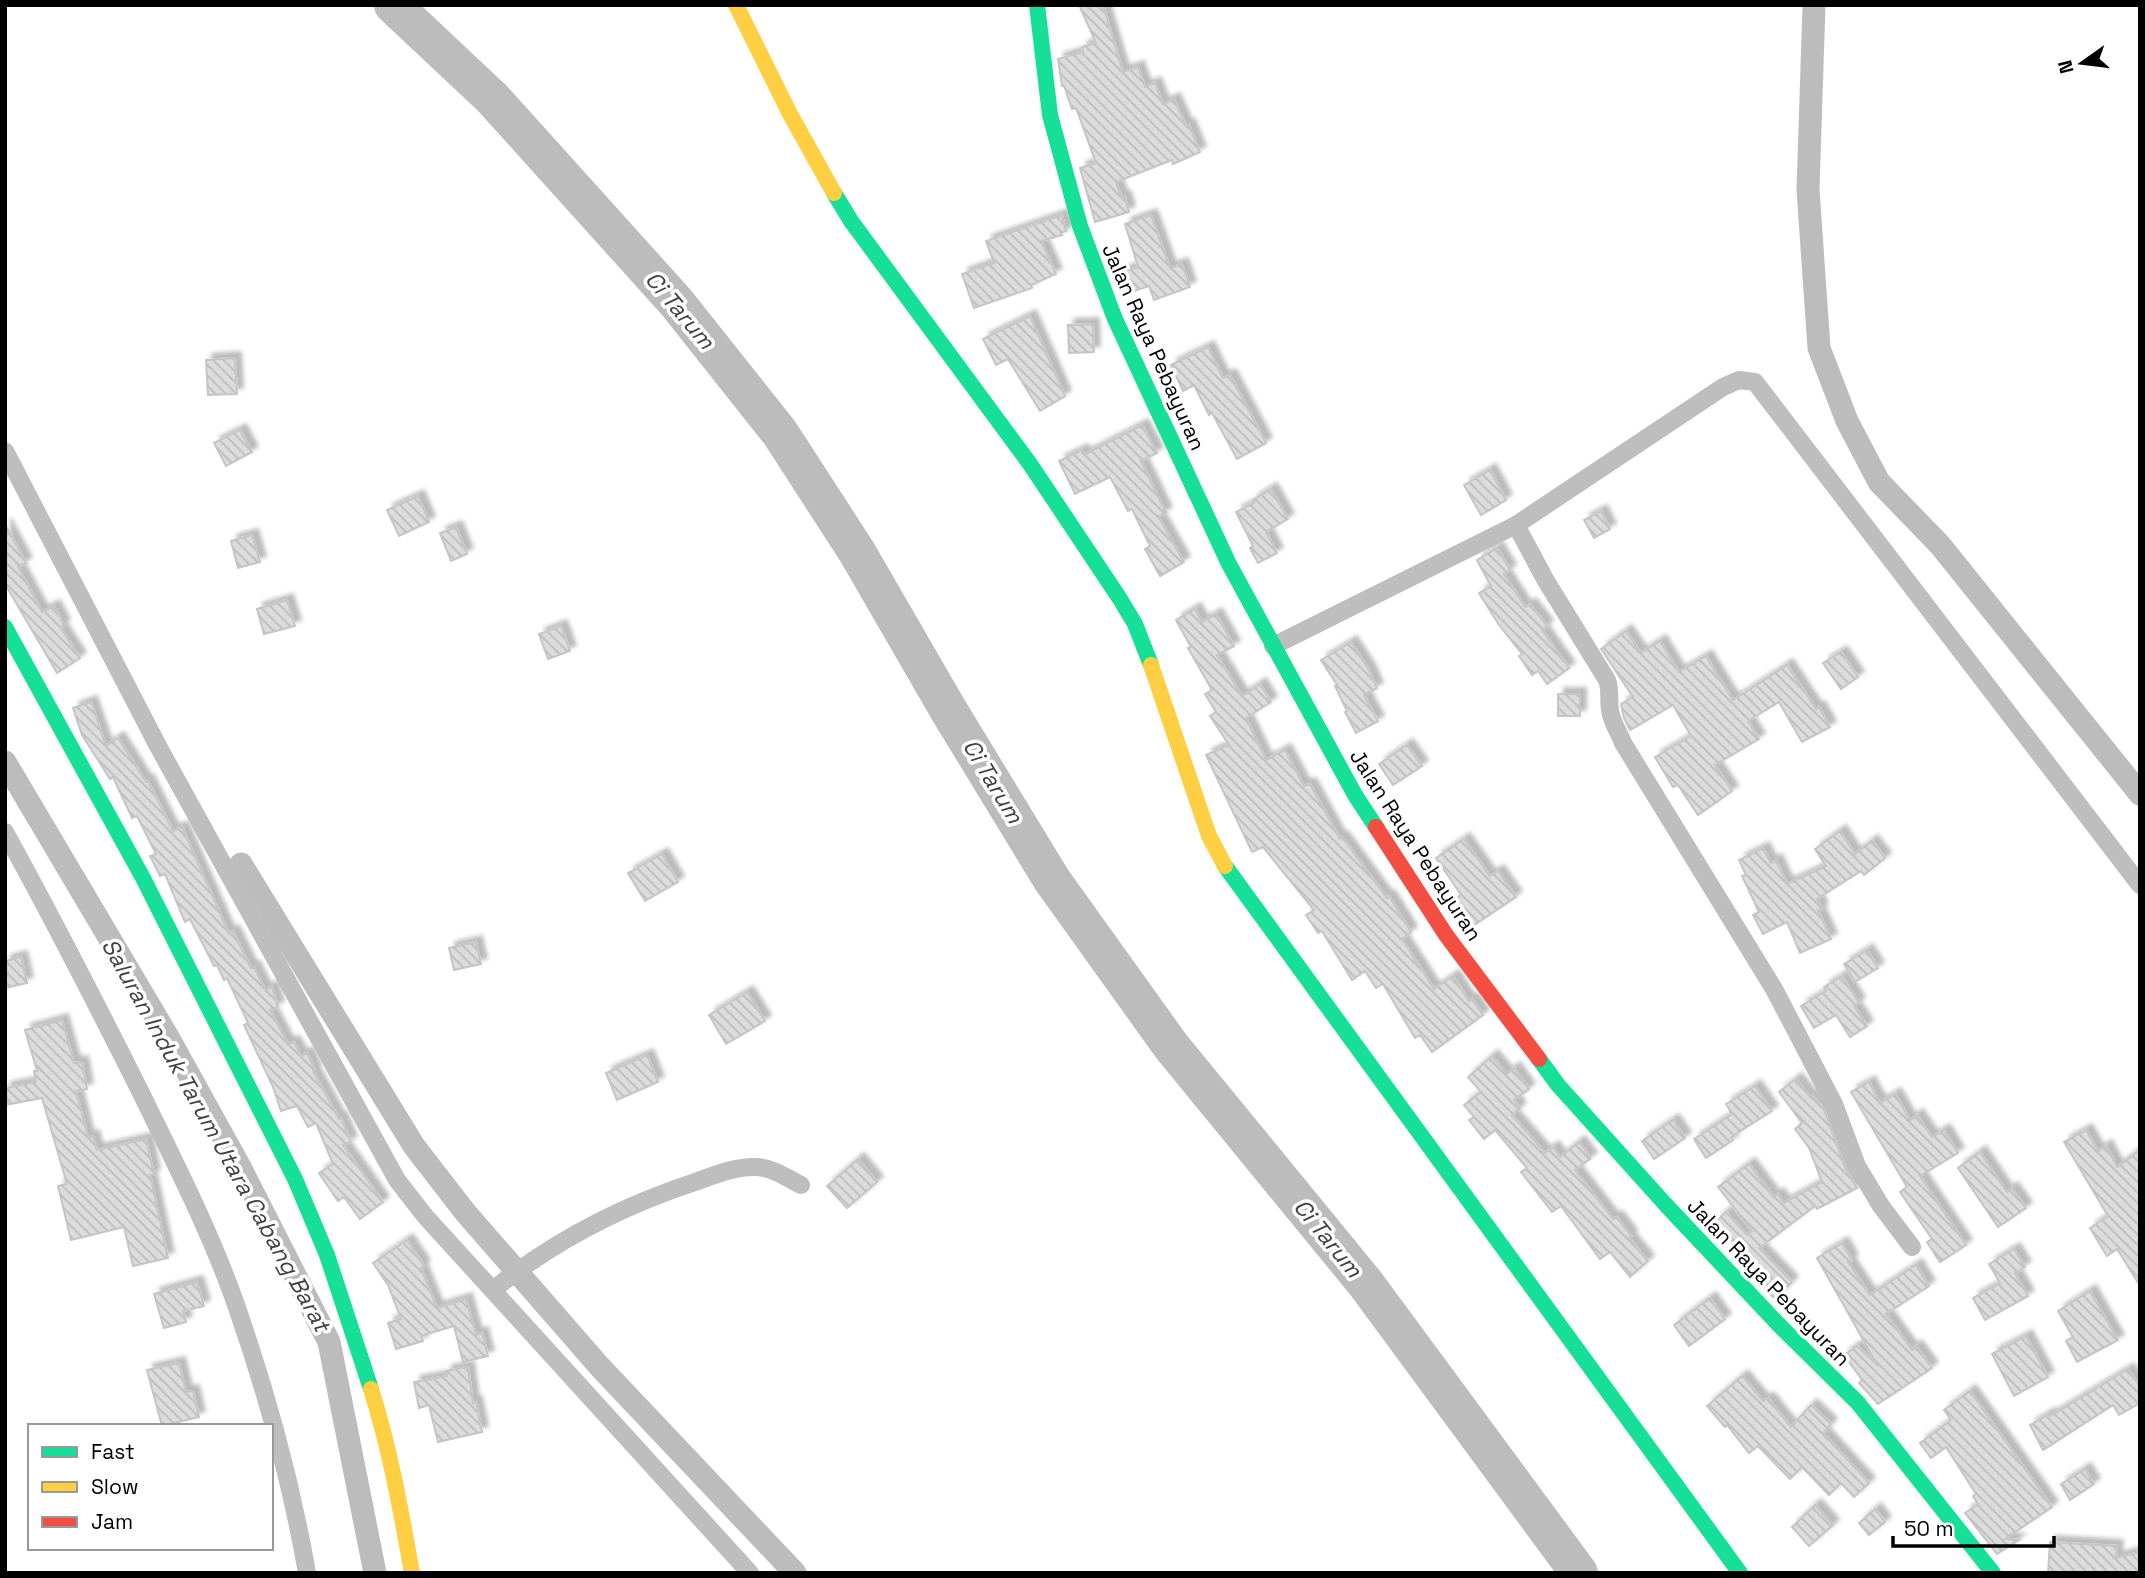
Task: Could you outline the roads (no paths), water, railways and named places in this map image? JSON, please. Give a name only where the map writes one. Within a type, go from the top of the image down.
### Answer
[{"type":"main road","points":[[736,5],[787,108],[851,221],[1030,464],[1135,624],[1175,729],[1202,817],[1218,856],[1740,1573]]},
{"type":"main road","name":"Jalan Raya Pebayuran","points":[[1037,5],[1050,114],[1080,226],[1121,331],[1228,564],[1355,795],[1446,935],[1558,1085],[1779,1325],[1858,1404],[1993,1573]]},
{"type":"main road","points":[[5,627],[143,878],[295,1179],[327,1255],[380,1417],[412,1573]]},
{"type":"street","points":[[1273,646],[1516,525],[1723,387],[1739,380],[1755,382],[2140,885]]},
{"type":"street","points":[[5,452],[158,746],[397,1180],[425,1216],[750,1573]]},
{"type":"street","points":[[1516,525],[1545,581],[1607,680],[1611,715],[1623,743],[1774,989],[1834,1104],[1857,1166],[1881,1206],[1912,1247]]},
{"type":"street","points":[[5,832],[68,947],[192,1196],[235,1300],[273,1424]]},
{"type":"street","points":[[494,1289],[533,1260],[614,1213],[677,1188],[740,1168],[757,1167],[772,1170],[801,1185]]},
{"type":"street","points":[[273,1425],[307,1573]]},
{"type":"waterway","name":"Ci Tarum","points":[[393,5],[492,98],[676,302],[780,433],[857,552],[949,711],[1052,880],[1171,1046],[1366,1284],[1579,1573]]},
{"type":"waterway","points":[[1814,5],[1808,190],[1819,348],[1847,421],[1879,482],[1940,545],[2140,794]]},
{"type":"waterway","name":"Saluran Induk Tarum Utara Cabang Barat","points":[[5,762],[168,1037],[240,1167],[329,1342],[375,1573]]},
{"type":"waterway","points":[[241,864],[414,1146],[465,1212],[600,1367],[795,1573]]}]
